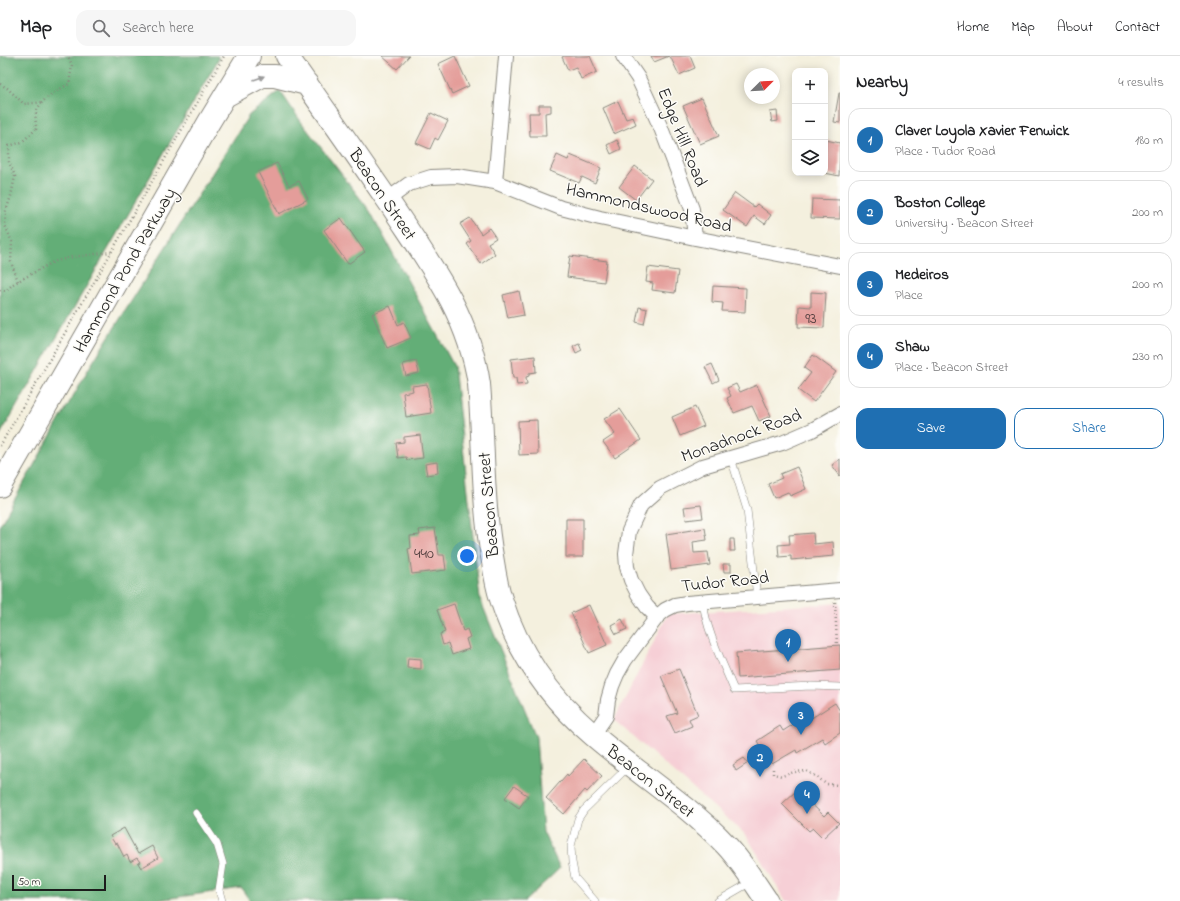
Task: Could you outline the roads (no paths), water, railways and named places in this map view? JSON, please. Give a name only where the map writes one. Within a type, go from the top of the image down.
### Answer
[{"type":"main road","name":"Hammond Pond Parkway","points":[[0,486],[249,56]]},
{"type":"main road","name":"Beacon Street","points":[[287,56],[387,200],[444,286],[460,318],[472,350],[479,384],[485,502],[490,545],[501,599],[521,647],[539,677],[559,703],[593,735],[671,795],[714,832],[735,856],[767,901]]},
{"type":"main road","points":[[224,97],[262,76],[275,76],[307,84]]},
{"type":"street","points":[[495,182],[506,56]]},
{"type":"street","name":"Edge Hill Road","points":[[623,56],[638,78],[661,128],[692,208],[694,238]]},
{"type":"street","name":"Hammondswood Road","points":[[387,200],[409,184],[431,177],[457,176],[495,182],[560,208],[600,218],[840,266]]},
{"type":"street","name":"Monadnock Road","points":[[657,617],[647,607],[638,594],[631,580],[627,567],[626,554],[630,531],[641,505],[660,488],[703,466],[782,443],[812,430],[840,414]]},
{"type":"street","name":"Tudor Road","points":[[593,735],[606,716],[608,700],[617,674],[625,660],[657,617],[665,610],[674,605],[703,601],[838,594]]},
{"type":"lane","points":[[731,458],[747,510],[757,597]]},
{"type":"lane","points":[[703,601],[704,612],[716,648],[734,690],[811,686],[840,687]]},
{"type":"lane","points":[[595,901],[575,878],[572,862],[572,846],[578,819],[584,810],[631,764]]},
{"type":"lane","points":[[196,813],[217,844],[223,864],[219,890],[222,901]]},
{"type":"lane","points":[[718,901],[753,880]]},
{"type":"place","name":"Claver Loyola Xavier Fenwick","points":[[788,662]]},
{"type":"place","name":"Medeiros","points":[[801,735]]},
{"type":"place","name":"Boston College","points":[[760,777]]},
{"type":"place","name":"Shaw","points":[[807,814]]}]
